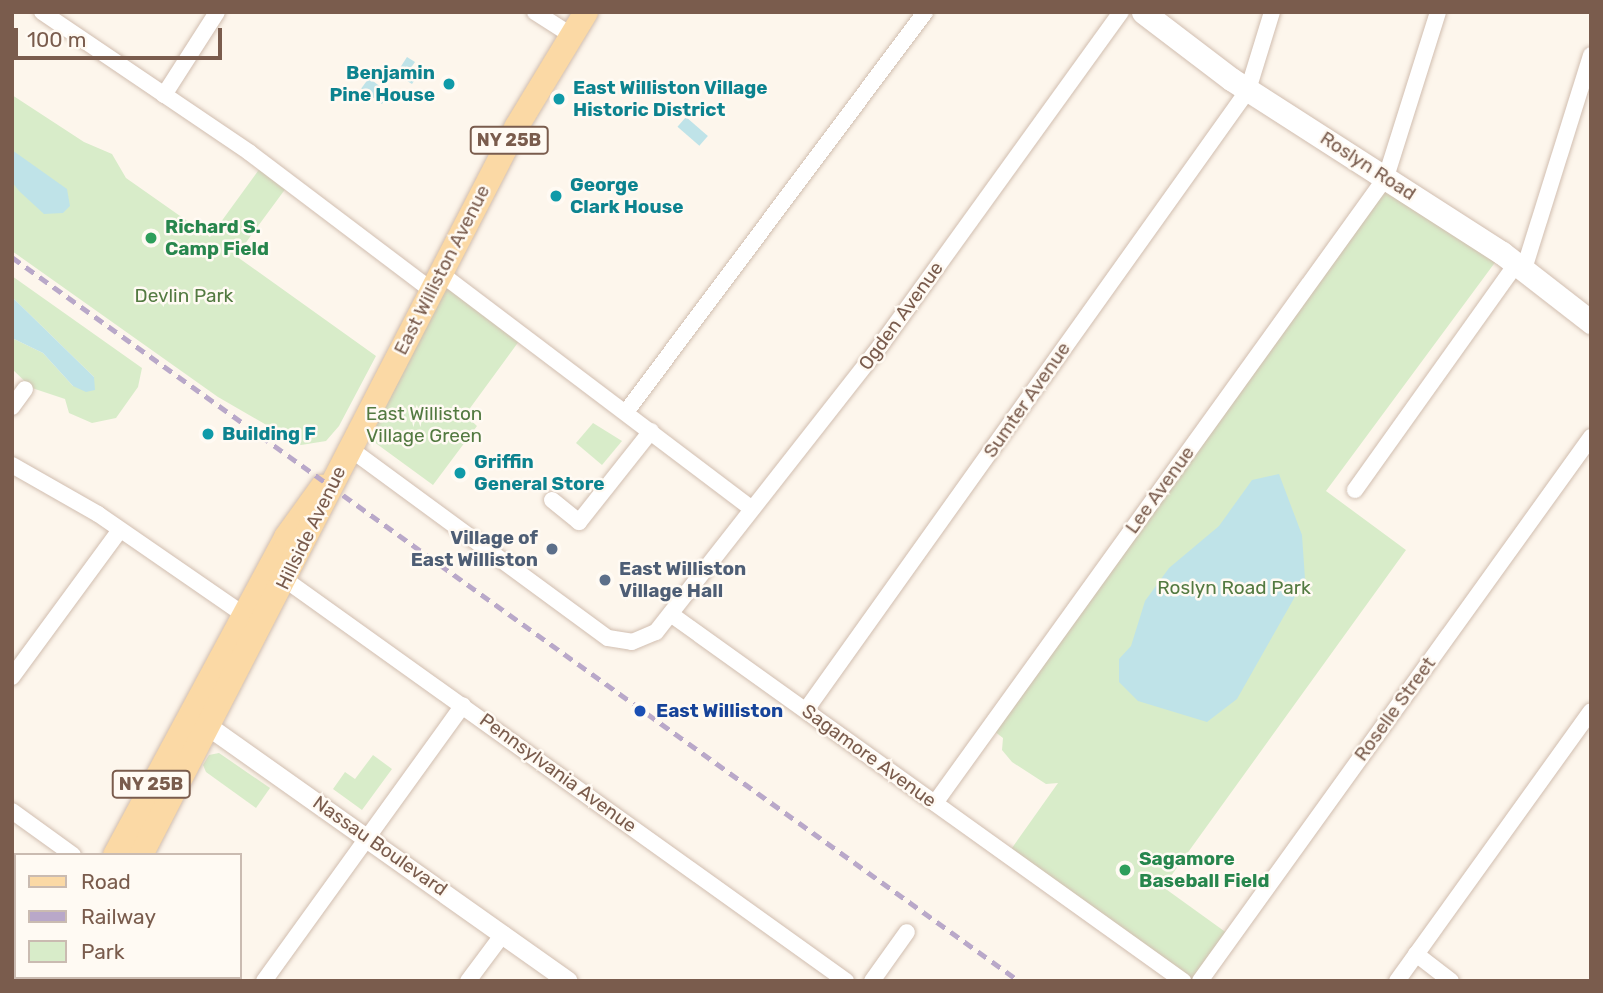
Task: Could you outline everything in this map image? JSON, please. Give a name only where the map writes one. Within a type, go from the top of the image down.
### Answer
[{"type":"main road","name":"East Williston Avenue","points":[[347,453],[517,126],[586,12]]},
{"type":"main road","name":"Roslyn Road","points":[[1143,12],[1248,90],[1520,266],[1591,322]]},
{"type":"main road","name":"Hillside Avenue","points":[[115,853],[199,720],[252,620],[347,453]]},
{"type":"main road","name":"Hillside Avenue","points":[[142,853],[199,720]]},
{"type":"street","points":[[42,12],[626,412],[752,509]]},
{"type":"street","points":[[164,95],[217,12]]},
{"type":"street","points":[[535,12],[570,35]]},
{"type":"street","points":[[626,412],[925,12]]},
{"type":"street","name":"Ogden Avenue","points":[[672,615],[875,353],[1121,12]]},
{"type":"street","name":"Sumter Avenue","points":[[806,710],[1248,90],[1272,12]]},
{"type":"street","name":"Lee Avenue","points":[[935,803],[1386,177],[1438,12]]},
{"type":"street","points":[[1354,490],[1520,266],[1584,102],[1591,55]]},
{"type":"street","points":[[12,407],[25,389]]},
{"type":"street","points":[[552,500],[579,522],[651,431]]},
{"type":"street","name":"Roselle Street","points":[[1200,981],[1591,437]]},
{"type":"street","points":[[347,453],[614,641],[632,642],[649,636],[672,615]]},
{"type":"street","points":[[12,465],[120,530],[252,620]]},
{"type":"street","points":[[12,677],[120,530]]},
{"type":"street","name":"Pennsylvania Avenue","points":[[278,574],[846,981]]},
{"type":"street","name":"Sagamore Avenue","points":[[672,615],[1183,981]]},
{"type":"street","points":[[264,981],[463,705]]},
{"type":"street","points":[[1397,981],[1591,710]]},
{"type":"street","name":"Nassau Boulevard","points":[[199,720],[368,836],[568,981]]},
{"type":"street","points":[[12,811],[70,853]]},
{"type":"street","points":[[872,981],[907,932]]},
{"type":"street","points":[[468,981],[503,934]]},
{"type":"street","points":[[1416,954],[1451,981]]},
{"type":"green space","name":"Devlin Park","points":[[12,95],[84,142],[112,154],[126,178],[210,237],[263,164],[289,184],[236,256],[376,356],[339,426],[326,441],[301,445],[218,397],[12,251]]},
{"type":"green space","name":"Roslyn Road Park","points":[[1386,178],[1502,253],[1326,491],[1406,550],[1163,887],[1231,936],[1198,981],[1186,981],[1007,855],[1058,783],[1046,784],[1012,762],[1002,750],[1003,738],[989,727]]},
{"type":"green space","points":[[12,276],[142,368],[138,387],[116,418],[92,423],[69,413],[65,399],[32,388],[12,369],[12,338],[43,353],[73,386],[94,377],[12,297]]},
{"type":"green space","name":"East Williston Village Green","points":[[448,281],[522,337],[465,415],[477,426],[433,485],[370,439]]},
{"type":"green space","points":[[593,423],[622,441],[602,465],[576,443]]},
{"type":"green space","points":[[219,753],[270,788],[256,808],[206,772],[203,765],[209,755]]},
{"type":"green space","points":[[373,755],[392,769],[362,810],[333,789],[345,772],[355,779]]},
{"type":"water","points":[[407,57],[415,62],[408,72],[416,78],[412,84],[396,74]]},
{"type":"water","points":[[369,78],[390,94],[382,104],[361,88]]},
{"type":"water","points":[[686,117],[708,136],[699,146],[677,127]]},
{"type":"water","points":[[12,150],[67,189],[70,206],[63,213],[44,214],[19,191],[12,182]]},
{"type":"water","points":[[12,297],[94,377],[95,390],[86,392],[73,386],[43,353],[12,338]]},
{"type":"water","points":[[1279,474],[1302,535],[1305,579],[1237,699],[1207,722],[1138,701],[1119,682],[1119,659],[1131,646],[1145,601],[1169,568],[1219,526],[1252,480]]},
{"type":"railway","points":[[12,257],[1019,981]]},
{"type":"place","name":"Benjamin Pine House","points":[[449,84]]},
{"type":"place","name":"East Williston Village Historic District","points":[[559,99]]},
{"type":"place","name":"George Clark House","points":[[556,196]]},
{"type":"place","name":"Richard S. Camp Field","points":[[151,238]]},
{"type":"place","name":"Building F","points":[[208,434]]},
{"type":"place","name":"Griffin General Store","points":[[460,473]]},
{"type":"place","name":"Village of East Williston","points":[[552,549]]},
{"type":"place","name":"East Williston Village Hall","points":[[605,580]]},
{"type":"place","name":"East Williston","points":[[640,711]]},
{"type":"place","name":"Sagamore Baseball Field","points":[[1125,870]]}]
